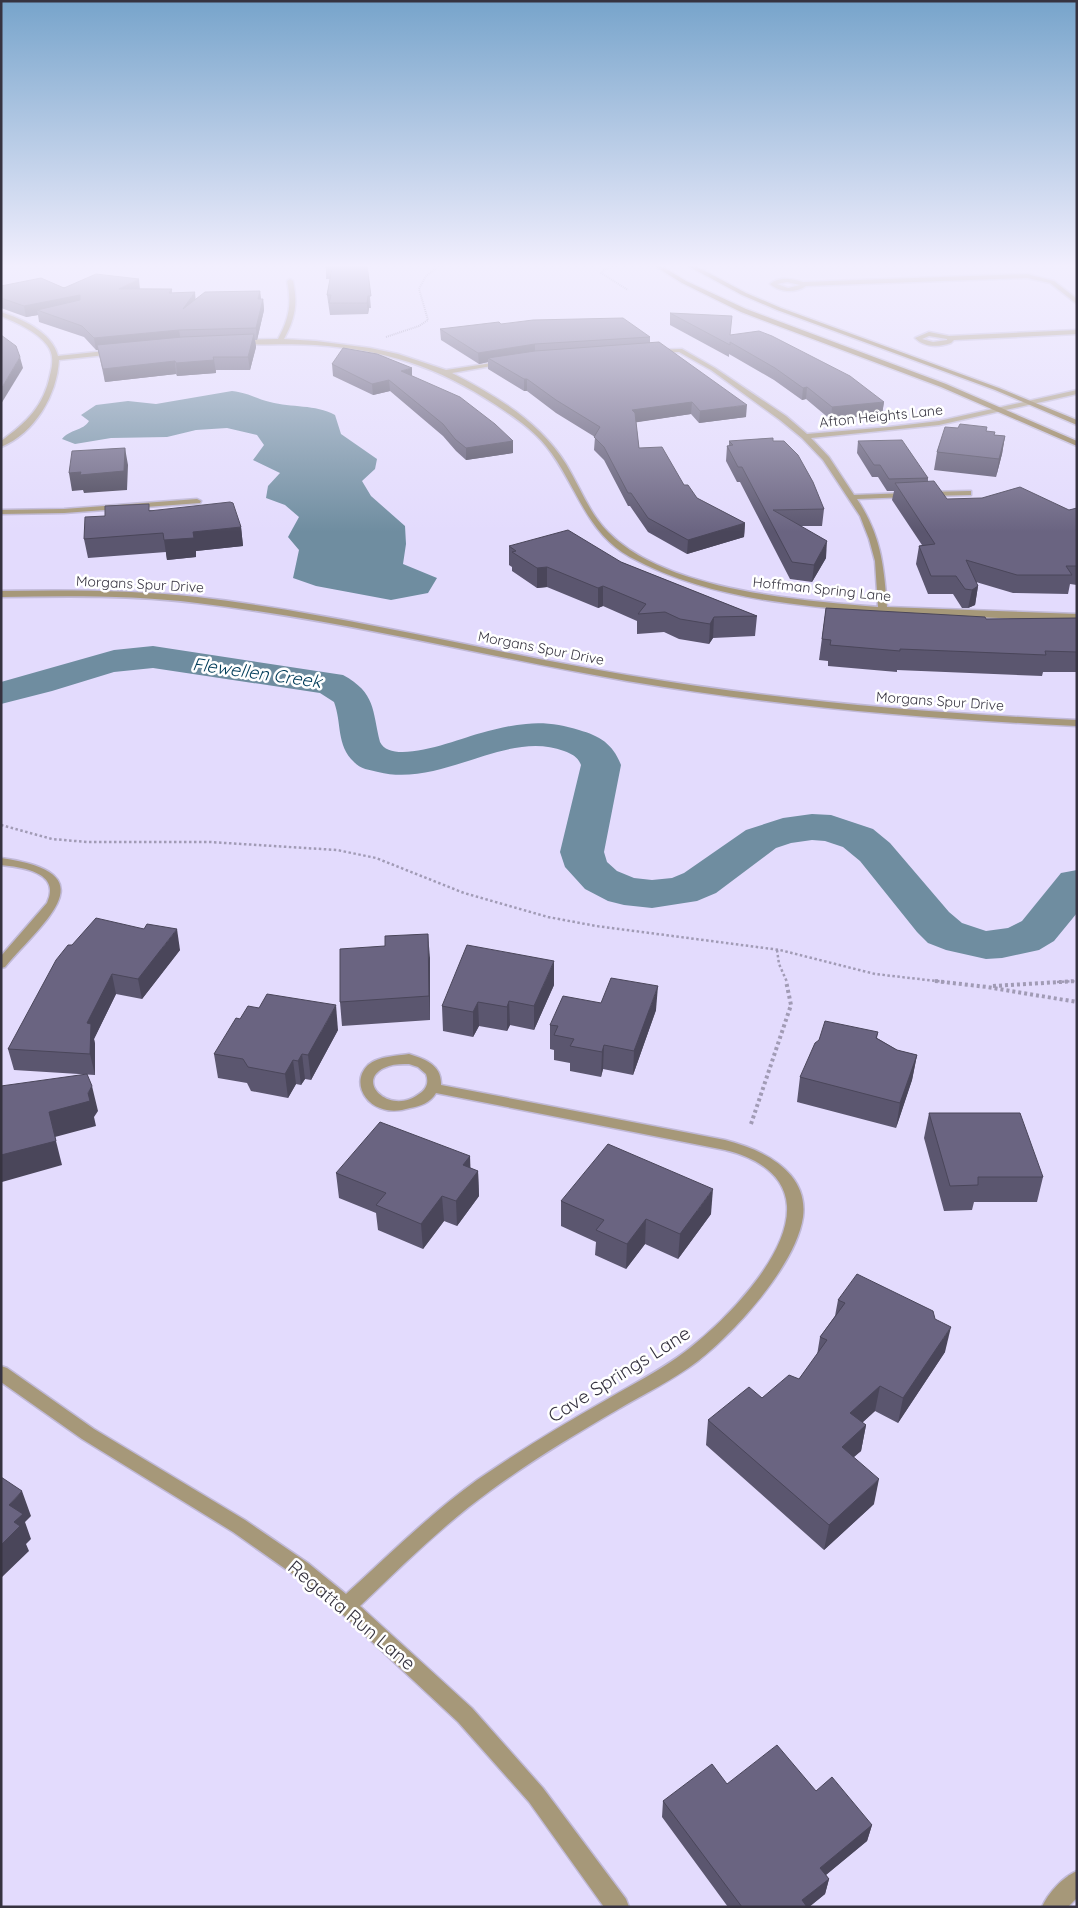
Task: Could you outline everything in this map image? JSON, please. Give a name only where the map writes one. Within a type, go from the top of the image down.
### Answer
[{"type":"main road","points":[[860,354],[926,378],[1004,410],[1077,444]]},
{"type":"main road","points":[[901,354],[1077,423]]},
{"type":"street","points":[[1,445],[21,430],[48,401],[52,389],[56,358],[54,354]]},
{"type":"street","points":[[56,358],[100,354]]},
{"type":"street","name":"Hoffman Spring Lane","points":[[381,354],[445,372],[512,412],[537,432],[553,449],[590,516],[607,537],[628,552],[655,567],[679,576],[741,593],[794,602],[952,614],[1077,617]]},
{"type":"street","points":[[687,354],[745,390],[805,436],[826,459],[864,516],[873,539],[878,562],[883,610]]},
{"type":"street","points":[[445,372],[509,361]]},
{"type":"street","name":"Afton Heights Lane","points":[[805,436],[903,428],[1004,410],[1077,392]]},
{"type":"street","points":[[852,497],[968,493]]},
{"type":"street","points":[[1,512],[126,507],[197,501]]},
{"type":"street","name":"Morgans Spur Drive","points":[[1,594],[95,594],[195,600],[305,616],[550,664],[685,687],[896,712],[1077,723]]},
{"type":"street","points":[[1,861],[40,870],[50,876],[54,882],[56,895],[54,901],[1,964]]},
{"type":"street","points":[[409,1059],[420,1062],[429,1069],[434,1077],[433,1088],[422,1099],[409,1104],[394,1106],[375,1100],[367,1092],[365,1082],[369,1073],[377,1065],[389,1060],[409,1059]]},
{"type":"street","name":"Cave Springs Lane","points":[[347,1606],[439,1520],[479,1489],[525,1456],[670,1371],[713,1338],[746,1302],[772,1268],[785,1248],[794,1223],[795,1200],[789,1186],[771,1163],[757,1154],[725,1145],[433,1088]]},
{"type":"street","name":"Regatta Run Lane","points":[[1,1373],[88,1434],[239,1526],[301,1569],[347,1606],[466,1715],[536,1795],[618,1907]]},
{"type":"street","points":[[1054,1907],[1077,1882]]},
{"type":"path","points":[[1,825],[52,839],[87,842],[210,842],[337,850],[376,858],[464,893],[548,917],[596,926],[777,950],[876,974],[987,986],[1077,1002]]},
{"type":"path","points":[[751,1124],[791,1005],[790,991],[779,968],[777,950]]},
{"type":"path","points":[[987,986],[1077,981]]},
{"type":"water","points":[[232,391],[278,404],[320,409],[335,415],[341,434],[377,459],[375,469],[362,481],[371,496],[405,526],[406,544],[403,564],[437,578],[428,593],[391,600],[316,586],[293,578],[299,550],[288,537],[299,517],[285,505],[266,498],[268,486],[280,473],[253,460],[264,445],[257,435],[227,428],[196,430],[167,437],[111,438],[75,444],[62,439],[89,421],[81,415],[96,405],[128,401],[156,404]]},
{"type":"building","points":[[1,354],[19,354],[20,357],[1,389]]},
{"type":"building","points":[[99,354],[249,354],[248,357],[213,357],[214,360],[176,363],[175,361],[103,369]]},
{"type":"building","points":[[339,354],[377,354],[412,368],[401,371],[460,397],[495,424],[513,441],[466,448],[455,439],[443,424],[389,380],[372,384],[332,364]]},
{"type":"building","points":[[515,354],[676,354],[747,405],[700,411],[692,402],[632,410],[635,413],[639,448],[662,447],[684,485],[688,485],[697,498],[745,523],[688,540],[648,518],[631,493],[628,493],[604,447],[594,437],[600,427],[556,400],[527,379],[488,358]]},
{"type":"building","points":[[751,354],[807,354],[850,376],[884,402],[832,407],[807,387],[803,388]]},
{"type":"building","points":[[960,424],[987,427],[986,431],[995,432],[994,435],[1005,436],[999,459],[937,452],[945,427],[958,428]]},
{"type":"building","points":[[773,438],[773,441],[784,441],[798,455],[813,482],[824,509],[773,510],[827,541],[814,565],[792,562],[742,467],[738,467],[727,446],[733,445],[729,441]]},
{"type":"building","points":[[902,440],[928,478],[889,479],[880,465],[874,465],[858,441]]},
{"type":"building","points":[[125,448],[124,471],[80,475],[81,472],[69,473],[72,451]]},
{"type":"building","points":[[934,481],[947,499],[982,498],[1020,487],[1069,510],[1077,508],[1077,566],[1066,566],[1072,575],[1017,575],[966,560],[978,586],[972,590],[965,589],[956,576],[931,576],[919,546],[935,544],[895,483]]},
{"type":"building","points":[[233,503],[241,527],[193,532],[194,538],[164,540],[163,533],[84,539],[85,517],[105,516],[105,506],[149,504],[149,511]]},
{"type":"building","points":[[568,530],[621,562],[757,616],[714,617],[710,624],[680,619],[665,612],[638,614],[646,604],[603,586],[598,588],[547,567],[537,568],[512,552],[516,551],[509,546]]},
{"type":"building","points":[[826,608],[985,617],[986,619],[1077,618],[1077,652],[1045,651],[1046,655],[900,649],[900,651],[830,645],[831,640],[822,639]]},
{"type":"building","points":[[96,918],[144,929],[147,924],[177,929],[138,979],[112,974],[87,1023],[91,1024],[90,1054],[8,1049],[56,960],[68,945],[72,945]]},
{"type":"building","points":[[428,934],[429,996],[340,1002],[340,949],[385,946],[385,936]]},
{"type":"building","points":[[467,945],[554,961],[534,1006],[509,1001],[507,1007],[478,1002],[473,1012],[442,1006]]},
{"type":"building","points":[[611,978],[658,986],[634,1051],[604,1045],[602,1052],[570,1046],[574,1039],[554,1035],[558,1026],[550,1025],[563,996],[601,1003]]},
{"type":"building","points":[[267,994],[336,1005],[308,1055],[302,1054],[298,1061],[293,1060],[285,1074],[248,1067],[243,1059],[214,1054],[236,1018],[240,1019],[248,1006],[259,1008]]},
{"type":"building","points":[[825,1021],[878,1032],[876,1038],[897,1050],[917,1055],[900,1103],[800,1077],[815,1043],[819,1040]]},
{"type":"building","points":[[87,1074],[92,1086],[88,1093],[90,1101],[49,1112],[56,1141],[1,1155],[1,1086]]},
{"type":"building","points":[[929,1113],[1020,1113],[1043,1177],[978,1177],[978,1185],[950,1186]]},
{"type":"building","points":[[380,1122],[470,1156],[463,1165],[478,1171],[456,1201],[442,1196],[421,1224],[376,1205],[386,1193],[336,1173]]},
{"type":"building","points":[[608,1144],[713,1189],[680,1234],[646,1219],[627,1244],[596,1230],[604,1220],[561,1201]]},
{"type":"building","points":[[857,1274],[933,1311],[935,1319],[951,1327],[903,1398],[880,1386],[850,1413],[866,1425],[842,1447],[879,1479],[829,1525],[708,1420],[749,1387],[762,1398],[789,1375],[799,1379],[827,1340],[820,1337],[845,1303],[838,1300]]},
{"type":"building","points":[[1,1477],[22,1491],[9,1505],[23,1514],[14,1522],[20,1526],[1,1545]]},
{"type":"building","points":[[777,1745],[816,1791],[832,1777],[872,1825],[820,1868],[829,1879],[802,1900],[807,1907],[742,1907],[663,1801],[712,1764],[727,1784]]},
{"type":"waterway","name":"Flewellen Creek","points":[[1,693],[39,684],[114,661],[153,657],[330,683],[345,692],[353,701],[356,710],[358,732],[364,749],[375,759],[393,763],[421,763],[495,741],[527,735],[543,735],[574,741],[591,749],[601,765],[582,852],[587,867],[601,880],[624,891],[652,894],[681,891],[700,883],[761,839],[783,831],[812,827],[831,828],[858,838],[875,852],[933,922],[945,933],[963,940],[986,945],[1022,940],[1038,931],[1077,883]]}]
